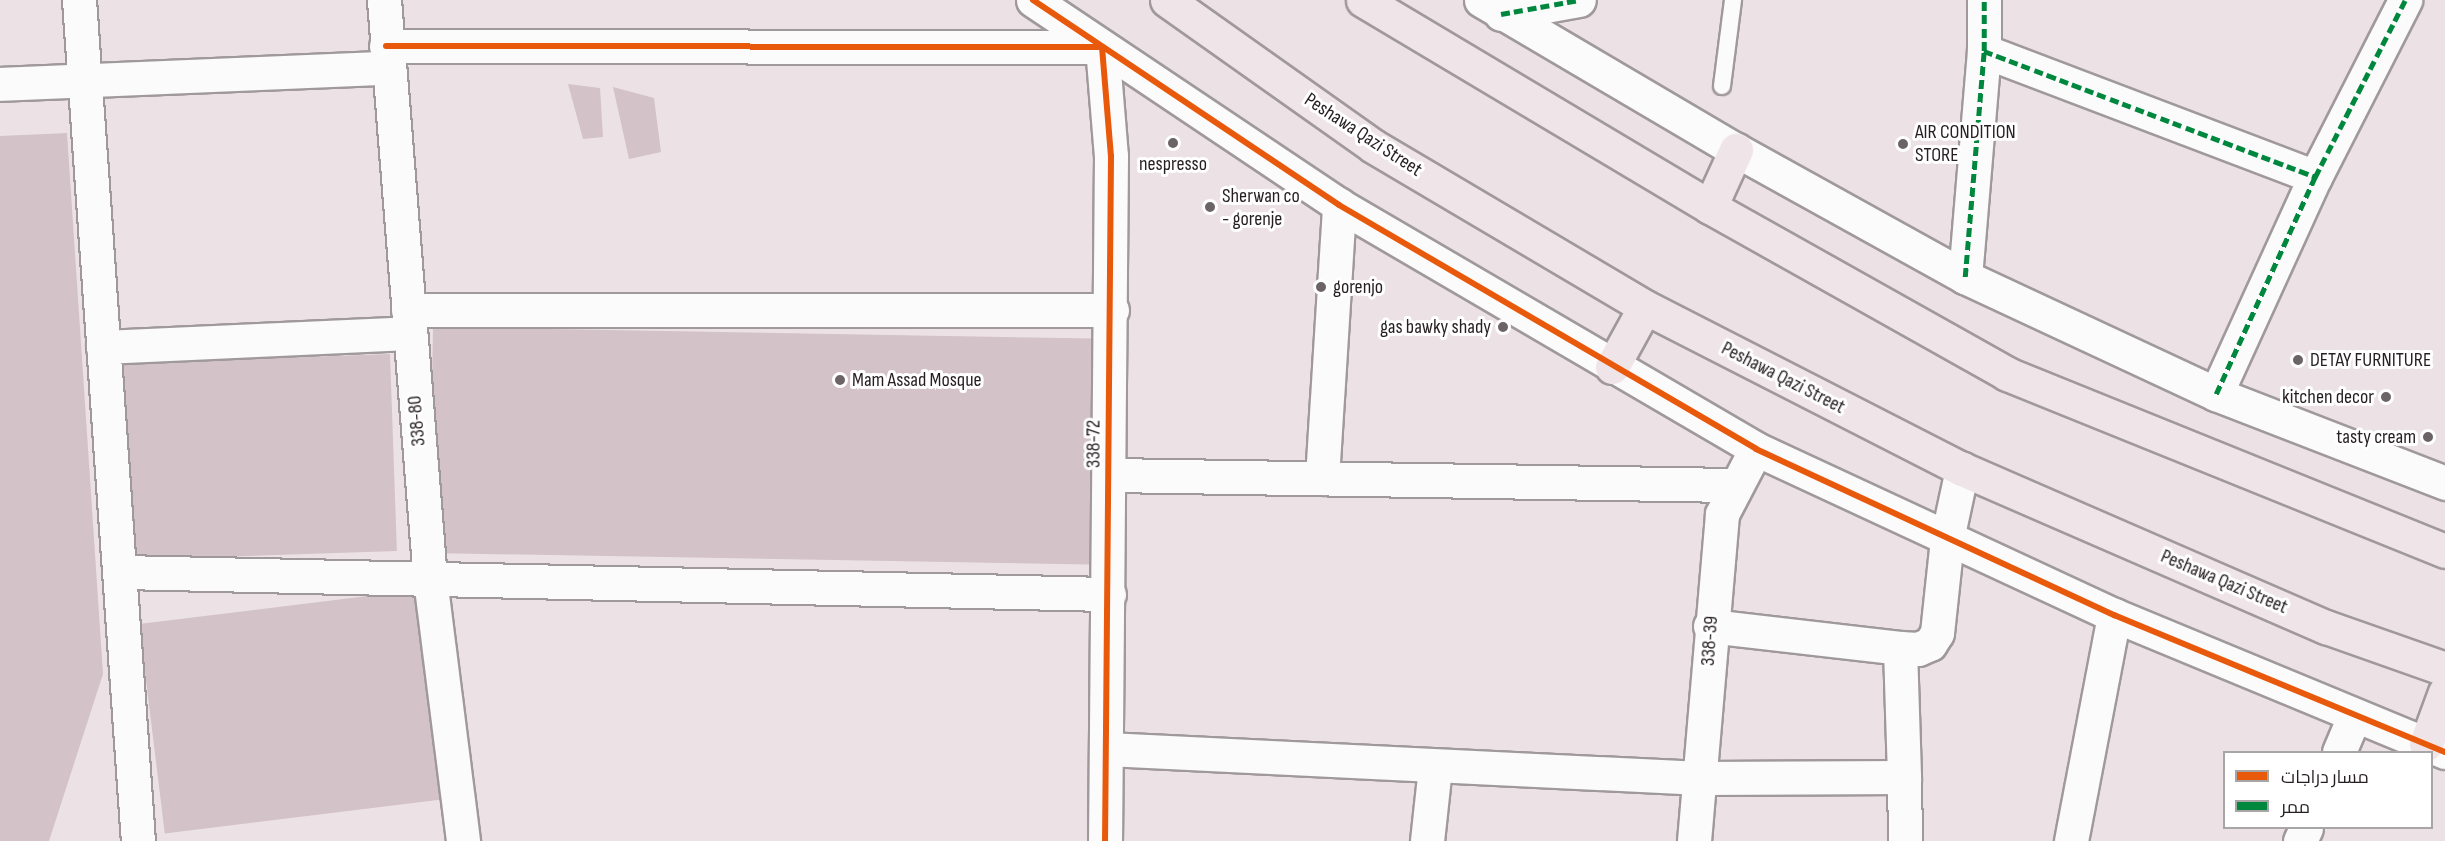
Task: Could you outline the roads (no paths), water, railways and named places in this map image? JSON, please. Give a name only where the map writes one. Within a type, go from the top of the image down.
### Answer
[{"type":"highway","name":"Peshawa Qazi Street","points":[[1167,0],[1372,146],[1645,307],[1962,470],[2326,627],[2445,669]]},
{"type":"highway","points":[[1363,0],[1710,207],[2007,374],[2445,551]]},
{"type":"highway","points":[[1710,207],[1736,150]]},
{"type":"highway","points":[[1612,367],[1645,307]]},
{"type":"highway","points":[[2436,748],[2445,692]]},
{"type":"street","points":[[79,0],[103,347],[122,572],[138,841]]},
{"type":"street","name":"338-80","points":[[384,0],[430,579],[463,841]]},
{"type":"street","points":[[1033,0],[1339,205],[1612,367],[1756,449],[2114,615],[2354,717],[2436,748]]},
{"type":"street","points":[[1491,7],[1579,0]]},
{"type":"street","points":[[1965,277],[1984,51],[1984,0]]},
{"type":"street","points":[[2216,394],[2315,177],[2405,0]]},
{"type":"street","points":[[1491,7],[1736,150],[1965,277],[2216,394],[2445,483]]},
{"type":"street","points":[[0,84],[86,80],[387,57],[1102,47]]},
{"type":"street","name":"338-72","points":[[1102,47],[1111,156],[1112,309],[1105,841]]},
{"type":"street","points":[[1984,51],[2315,177]]},
{"type":"street","points":[[1322,478],[1339,205]]},
{"type":"street","points":[[103,347],[409,322],[1112,309]]},
{"type":"street","name":"338-39","points":[[1694,841],[1701,778],[1710,626],[1722,514],[1756,449]]},
{"type":"street","points":[[1710,626],[1900,648],[1918,649],[1930,644],[1937,633],[1947,539],[1962,470]]},
{"type":"street","points":[[1110,475],[1736,485]]},
{"type":"street","points":[[122,572],[1109,594]]},
{"type":"street","points":[[2071,841],[2114,615]]},
{"type":"street","points":[[1900,648],[1905,841]]},
{"type":"street","points":[[2340,751],[2354,717]]},
{"type":"street","points":[[1107,749],[1434,767],[1701,778],[1904,777]]},
{"type":"street","points":[[1427,841],[1434,767]]},
{"type":"lane","points":[[1722,86],[1733,0]]},
{"type":"place","name":"nespresso","points":[[1173,143]]},
{"type":"place","name":"AIR CONDITION STORE","points":[[1903,144]]},
{"type":"place","name":"Sherwan co - gorenje","points":[[1210,207]]},
{"type":"place","name":"gorenjo","points":[[1321,287]]},
{"type":"place","name":"gas bawky shady","points":[[1503,327]]},
{"type":"place","name":"DETAY FURNITURE","points":[[2298,360]]},
{"type":"place","name":"Mam Assad Mosque","points":[[840,380]]},
{"type":"place","name":"kitchen decor","points":[[2386,397]]},
{"type":"place","name":"tasty cream","points":[[2428,437]]}]
